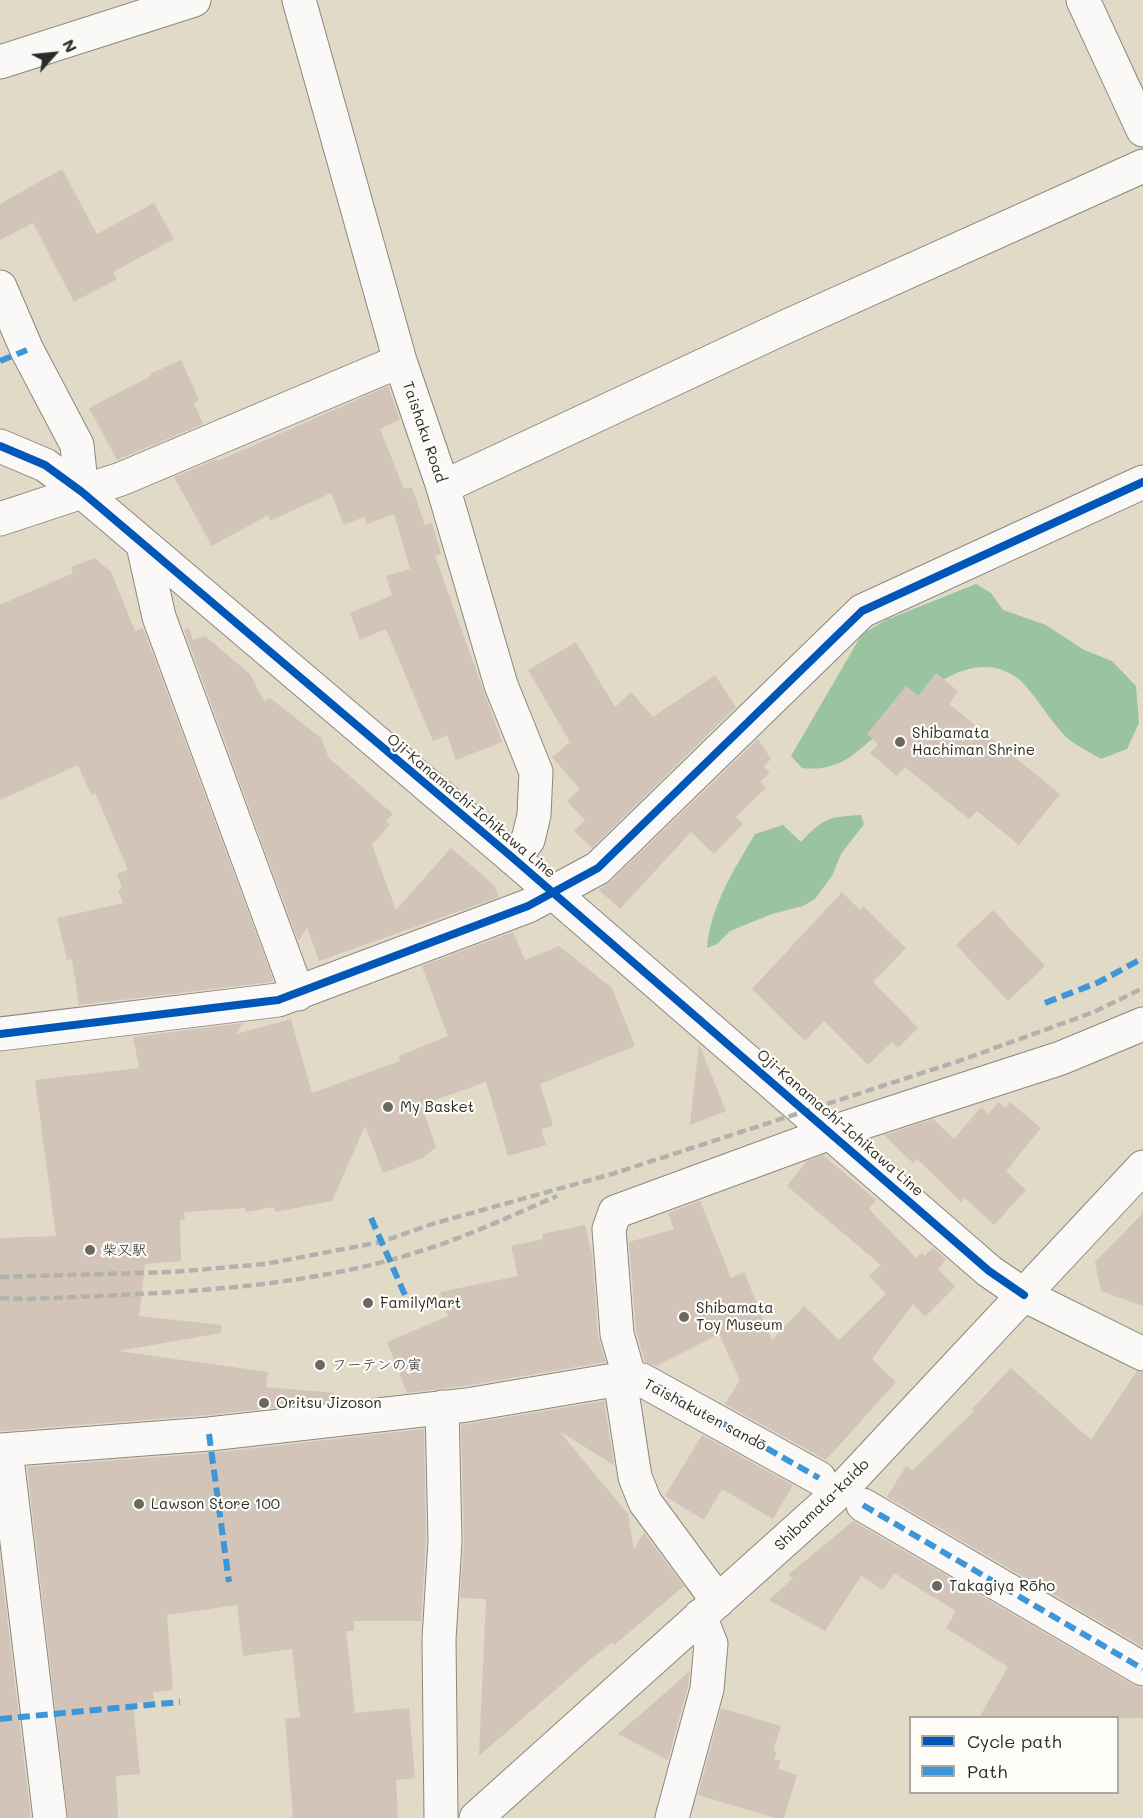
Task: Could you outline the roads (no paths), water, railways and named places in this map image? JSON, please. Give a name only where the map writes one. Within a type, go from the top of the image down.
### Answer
[{"type":"street","points":[[0,62],[194,0]]},
{"type":"street","name":"Taishaku Road","points":[[298,0],[400,361],[443,487],[501,685],[536,772],[534,815],[528,840],[513,858]]},
{"type":"street","points":[[1083,0],[1143,130]]},
{"type":"street","points":[[443,487],[762,338],[1143,166]]},
{"type":"street","points":[[0,287],[27,350],[77,445],[82,492]]},
{"type":"street","points":[[0,519],[121,480],[400,361]]},
{"type":"street","name":"Oji-Kanamachi-Ichikawa Line","points":[[0,446],[45,465],[82,492],[555,894],[989,1271],[1024,1295],[1143,1354]]},
{"type":"street","points":[[0,1034],[278,1000],[555,894],[598,868],[862,611],[1143,483]]},
{"type":"street","points":[[143,545],[159,617],[298,994]]},
{"type":"street","points":[[672,1818],[706,1689],[711,1644],[709,1609],[645,1502],[635,1477],[636,1382],[616,1334],[609,1229],[615,1212],[830,1133],[1061,1058],[1143,1024]]},
{"type":"street","name":"Shibamata-kaido","points":[[476,1818],[840,1491],[1143,1167]]},
{"type":"street","points":[[50,1818],[3,1450],[209,1434],[636,1382]]},
{"type":"street","name":"Taishakuten sandō","points":[[636,1382],[819,1478]]},
{"type":"street","points":[[441,1818],[440,1639],[445,1541],[442,1407]]},
{"type":"street","points":[[863,1505],[1143,1669]]},
{"type":"railway","points":[[0,1277],[172,1272],[265,1264],[381,1242],[432,1224],[612,1174],[959,1061],[1094,1012],[1143,988]]},
{"type":"railway","points":[[0,1298],[29,1299],[181,1292],[332,1273],[430,1248],[494,1224],[557,1196]]},
{"type":"place","name":"Shibamata Hachiman Shrine","points":[[900,742]]},
{"type":"place","name":"My Basket","points":[[388,1107]]},
{"type":"place","name":"柴又駅","points":[[90,1250]]},
{"type":"place","name":"FamilyMart","points":[[368,1303]]},
{"type":"place","name":"Shibamata Toy Museum","points":[[684,1317]]},
{"type":"place","name":"フーテンの寅","points":[[320,1365]]},
{"type":"place","name":"Oritsu Jizoson","points":[[264,1403]]},
{"type":"place","name":"Lawson Store 100","points":[[139,1504]]},
{"type":"place","name":"Takagiya Rōho","points":[[937,1586]]}]
